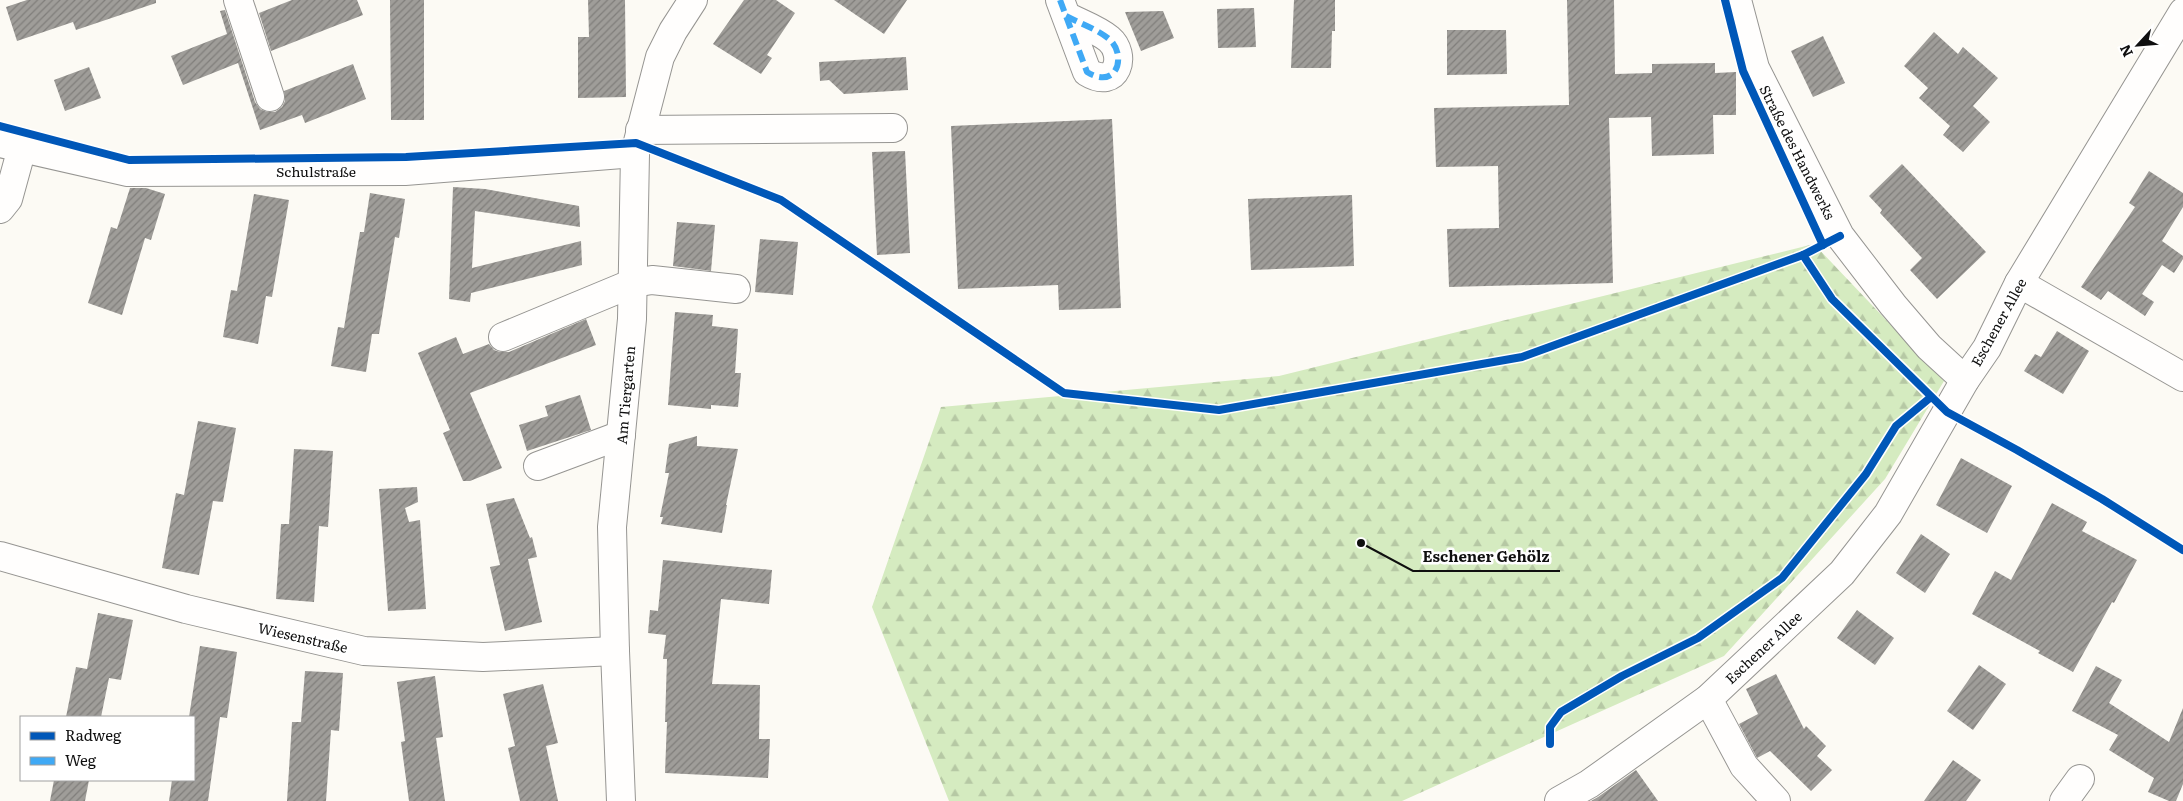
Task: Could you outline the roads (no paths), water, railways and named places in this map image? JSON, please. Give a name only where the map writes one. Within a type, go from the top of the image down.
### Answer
[{"type":"street","points":[[238,0],[270,97]]},
{"type":"street","name":"Am Tiergarten","points":[[621,801],[612,527],[632,319],[637,141],[660,57],[672,31],[693,0]]},
{"type":"street","name":"Straße des Handwerks","points":[[1736,0],[1755,68],[1840,236],[1893,305],[1929,347],[1965,380]]},
{"type":"street","name":"Eschener Allee","points":[[1559,801],[1589,784],[1708,699],[1842,573],[1888,514],[1965,380],[1987,348],[2019,283],[2183,12]]},
{"type":"street","name":"Schulstraße","points":[[11,145],[128,172],[405,171],[637,141],[893,128]]},
{"type":"street","points":[[0,209],[8,199],[11,145]]},
{"type":"street","points":[[503,337],[633,283],[652,280],[736,289]]},
{"type":"street","points":[[2019,283],[2183,377]]},
{"type":"street","points":[[538,466],[621,435]]},
{"type":"street","name":"Wiesenstraße","points":[[0,556],[186,609],[364,651],[483,657],[615,651]]},
{"type":"street","points":[[1708,699],[1744,766],[1776,801]]},
{"type":"street","points":[[2064,801],[2080,779]]},
{"type":"place","name":"Eschener Gehölz","points":[[1361,543]]}]
